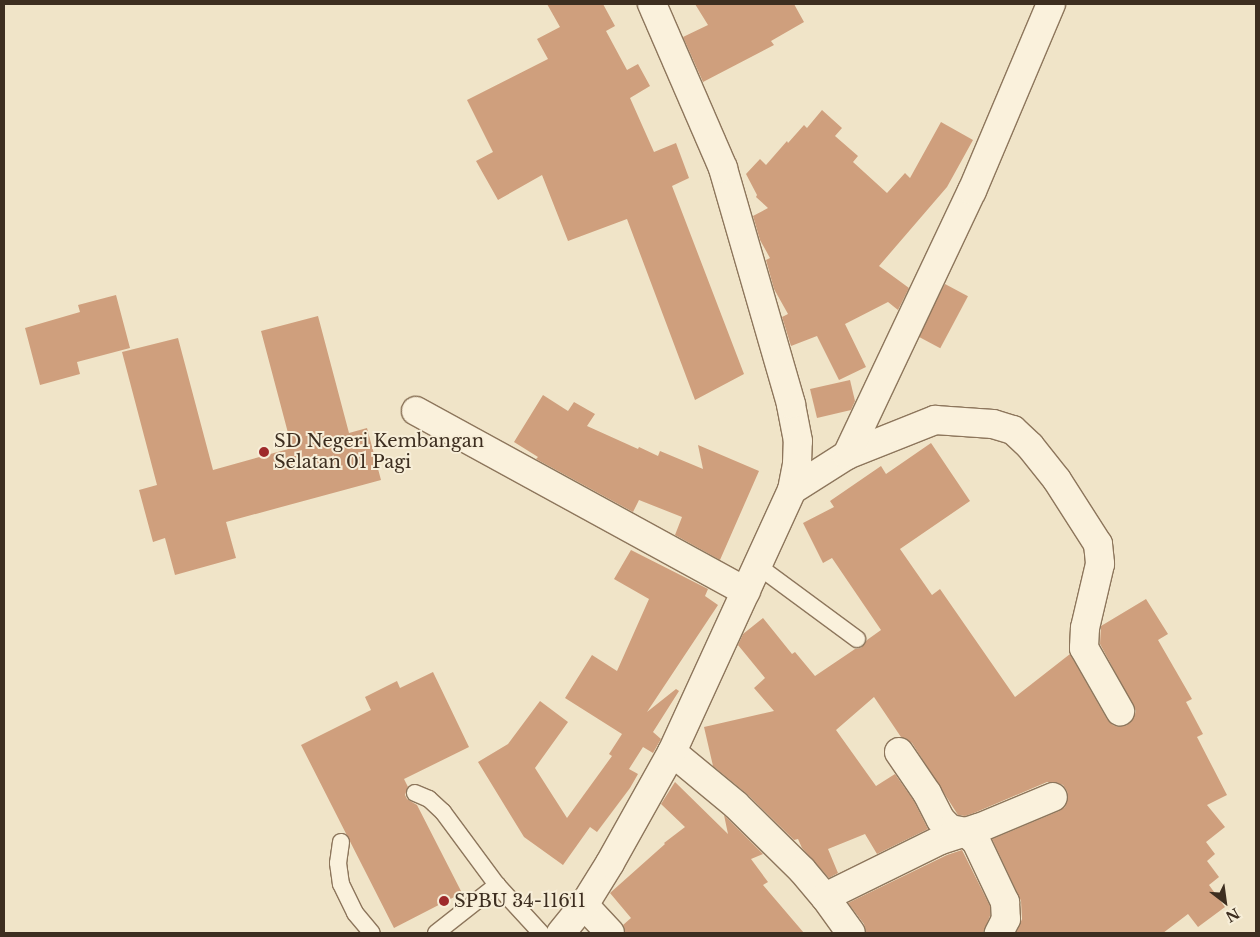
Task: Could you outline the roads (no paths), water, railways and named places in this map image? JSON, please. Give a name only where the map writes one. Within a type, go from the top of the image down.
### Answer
[{"type":"street","points":[[561,933],[584,905],[610,863],[672,752],[792,490],[797,464],[798,441],[791,404],[723,168],[652,4]]},
{"type":"street","points":[[847,455],[972,191],[1051,4]]},
{"type":"street","points":[[416,412],[746,592]]},
{"type":"street","points":[[792,490],[847,455],[935,420],[993,424],[1013,430],[1030,446],[1057,480],[1098,544],[1100,564],[1085,628],[1084,648],[1120,711]]},
{"type":"street","points":[[672,752],[736,805],[802,870],[825,897],[851,933]]},
{"type":"street","points":[[899,752],[941,820],[950,829],[965,832],[976,841],[1005,902],[1006,919],[999,933]]},
{"type":"street","points":[[825,897],[941,840],[1053,797]]},
{"type":"street","points":[[584,905],[610,933]]},
{"type":"lane","points":[[758,566],[857,639]]},
{"type":"lane","points":[[415,793],[429,799],[443,812],[497,885],[541,933]]},
{"type":"lane","points":[[341,842],[338,863],[341,884],[355,912],[372,933]]},
{"type":"lane","points":[[436,933],[497,885]]},
{"type":"place","name":"SD Negeri Kembangan Selatan 01 Pagi","points":[[264,452]]},
{"type":"place","name":"SPBU 34-11611","points":[[444,901]]}]
